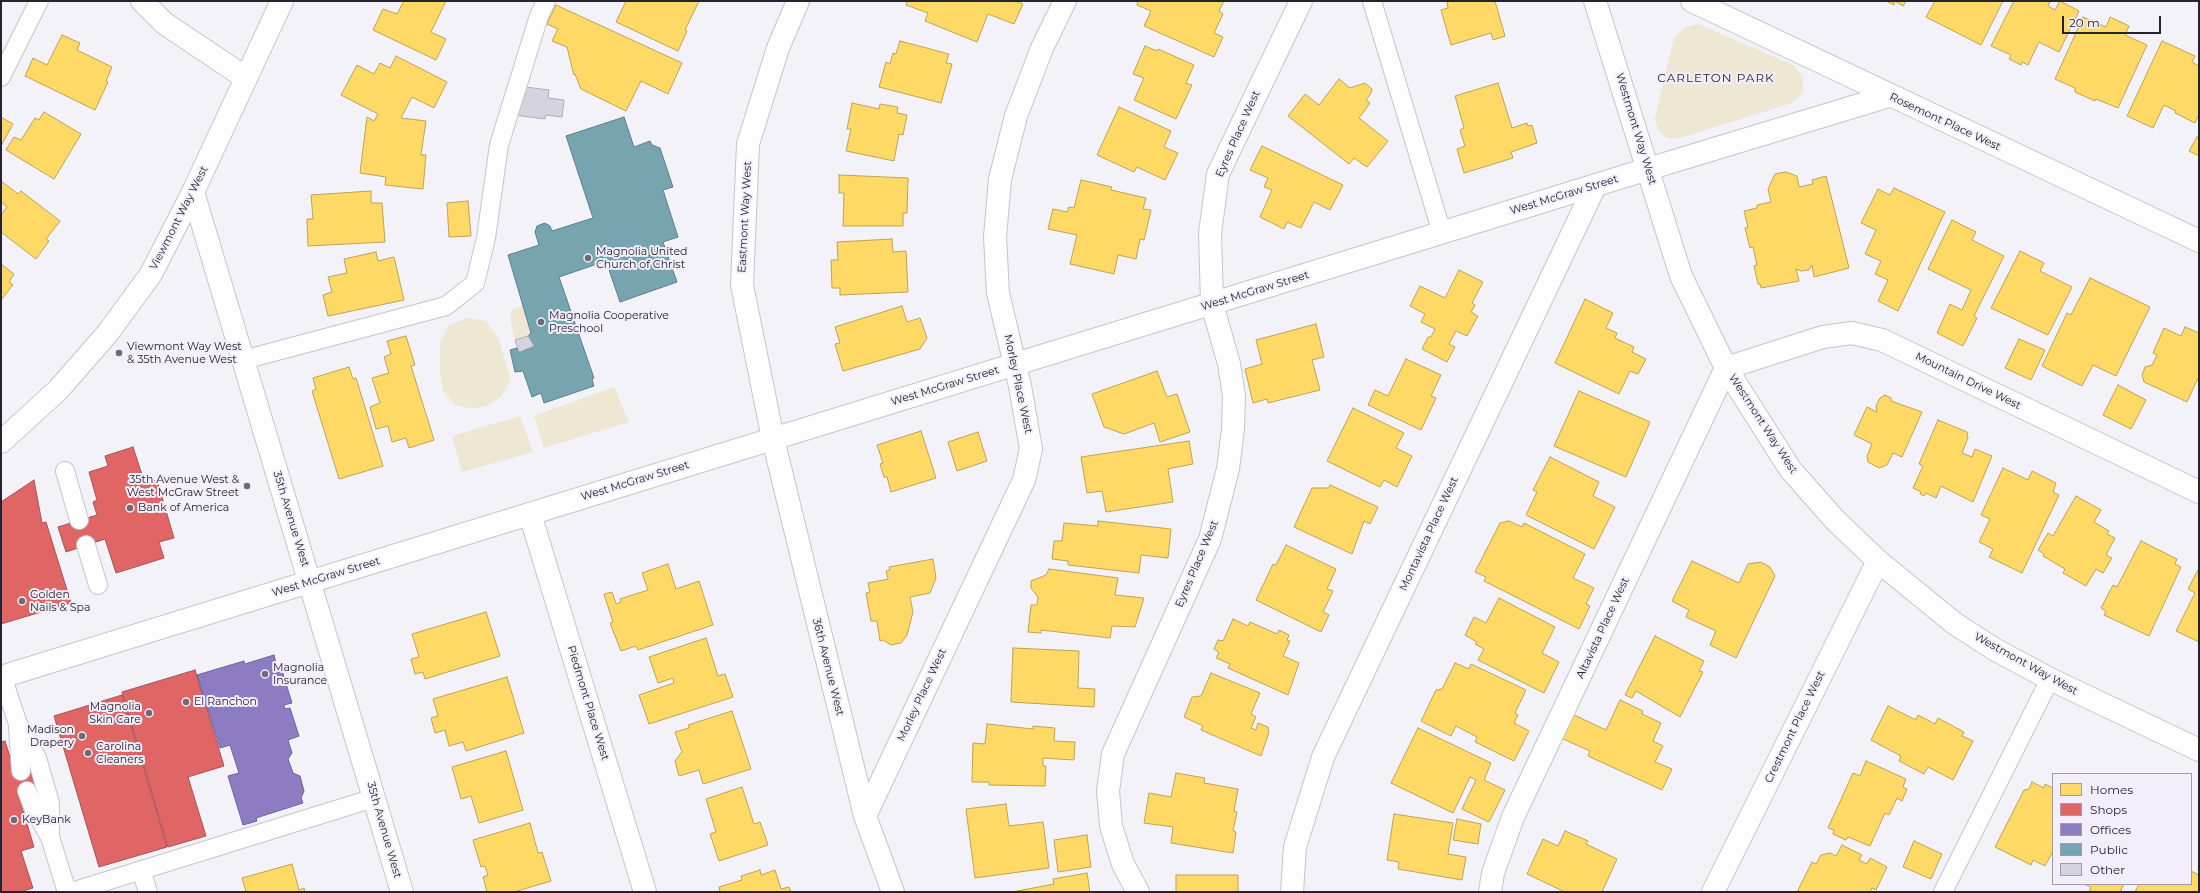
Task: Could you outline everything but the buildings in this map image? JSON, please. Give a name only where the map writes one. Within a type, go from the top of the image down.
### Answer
[{"type":"street","points":[[142,1],[164,23],[246,78]]},
{"type":"street","name":"Viewmont Way West","points":[[1,442],[58,390],[107,334],[150,274],[194,192],[282,1]]},
{"type":"street","name":"Eastmont Way West","points":[[773,439],[742,285],[748,144],[778,48],[798,1]]},
{"type":"street","name":"Morley Place West","points":[[865,816],[1024,480],[1031,449],[1028,421],[998,293],[995,237],[1000,179],[1016,116],[1042,48],[1065,1]]},
{"type":"street","name":"Eyres Place West","points":[[1138,892],[1123,864],[1111,826],[1108,791],[1113,754],[1210,539],[1228,469],[1233,429],[1234,396],[1229,364],[1212,304],[1210,233],[1218,174],[1301,1]]},
{"type":"street","name":"Westmont Way West","points":[[1595,1],[1681,276],[1726,368],[1790,470],[1835,520],[1878,561],[1954,623],[1994,649],[2050,679],[2199,750]]},
{"type":"street","name":"Rosemont Place West","points":[[1692,1],[1889,96],[2199,241]]},
{"type":"street","name":"West McGraw Street","points":[[1,676],[1889,96]]},
{"type":"street","name":"Montavista Place West","points":[[1292,892],[1295,847],[1323,758],[1595,186]]},
{"type":"street","name":"35th Avenue West","points":[[194,192],[402,892]]},
{"type":"street","name":"Mountain Drive West","points":[[1726,368],[1823,337],[1852,333],[1882,340],[2199,492]]},
{"type":"street","name":"Altavista Place West","points":[[1490,892],[1493,873],[1512,817],[1726,368]]},
{"type":"street","name":"36th Avenue West","points":[[773,439],[865,816],[893,892]]},
{"type":"street","name":"Piedmont Place West","points":[[530,514],[645,892]]},
{"type":"street","name":"Crestmont Place West","points":[[1713,892],[1878,561]]},
{"type":"lane","points":[[1,77],[39,1]]},
{"type":"lane","points":[[243,360],[446,306],[475,283],[486,238],[499,145],[539,16],[546,1]]},
{"type":"lane","points":[[1372,1],[1442,233]]},
{"type":"lane","points":[[65,471],[79,520]]},
{"type":"lane","points":[[86,545],[98,585]]},
{"type":"lane","points":[[1,676],[18,724],[37,758],[50,803],[50,837]]},
{"type":"lane","points":[[1949,890],[2050,679]]},
{"type":"lane","points":[[18,724],[21,771]]},
{"type":"lane","points":[[27,791],[33,808],[50,837],[67,892]]},
{"type":"lane","points":[[70,892],[374,798]]},
{"type":"lane","points":[[141,870],[148,892]]},
{"type":"shaded area","points":[[1698,24],[1793,65],[1803,78],[1803,91],[1798,98],[1789,104],[1677,139],[1667,138],[1660,133],[1655,117],[1674,38],[1686,27]]},
{"type":"shaded area","points":[[524,305],[531,333],[528,336],[515,340],[511,324],[511,310]]},
{"type":"shaded area","points":[[468,318],[486,321],[498,337],[511,380],[501,397],[486,406],[470,409],[456,405],[443,391],[440,374],[440,343],[449,325]]},
{"type":"shaded area","points":[[614,387],[629,422],[544,448],[534,416]]},
{"type":"shaded area","points":[[520,416],[533,452],[462,472],[452,436]]},
{"type":"place","name":"Magnolia United Church of Christ","points":[[588,258]]},
{"type":"place","name":"Magnolia Cooperative Preschool","points":[[541,322]]},
{"type":"place","name":"Viewmont Way West & 35th Avenue West","points":[[119,353]]},
{"type":"place","name":"35th Avenue West & West McGraw Street","points":[[247,486]]},
{"type":"place","name":"Bank of America","points":[[130,508]]},
{"type":"place","name":"Golden Nails & Spa","points":[[22,601]]},
{"type":"place","name":"Magnolia Insurance","points":[[265,674]]},
{"type":"place","name":"El Ranchon","points":[[186,702]]},
{"type":"place","name":"Magnolia Skin Care","points":[[149,713]]},
{"type":"place","name":"Madison Drapery","points":[[82,736]]},
{"type":"place","name":"Carolina Cleaners","points":[[88,753]]},
{"type":"place","name":"KeyBank","points":[[14,820]]},
{"type":"district","name":"CARLETON PARK","points":[[1716,78]]}]
